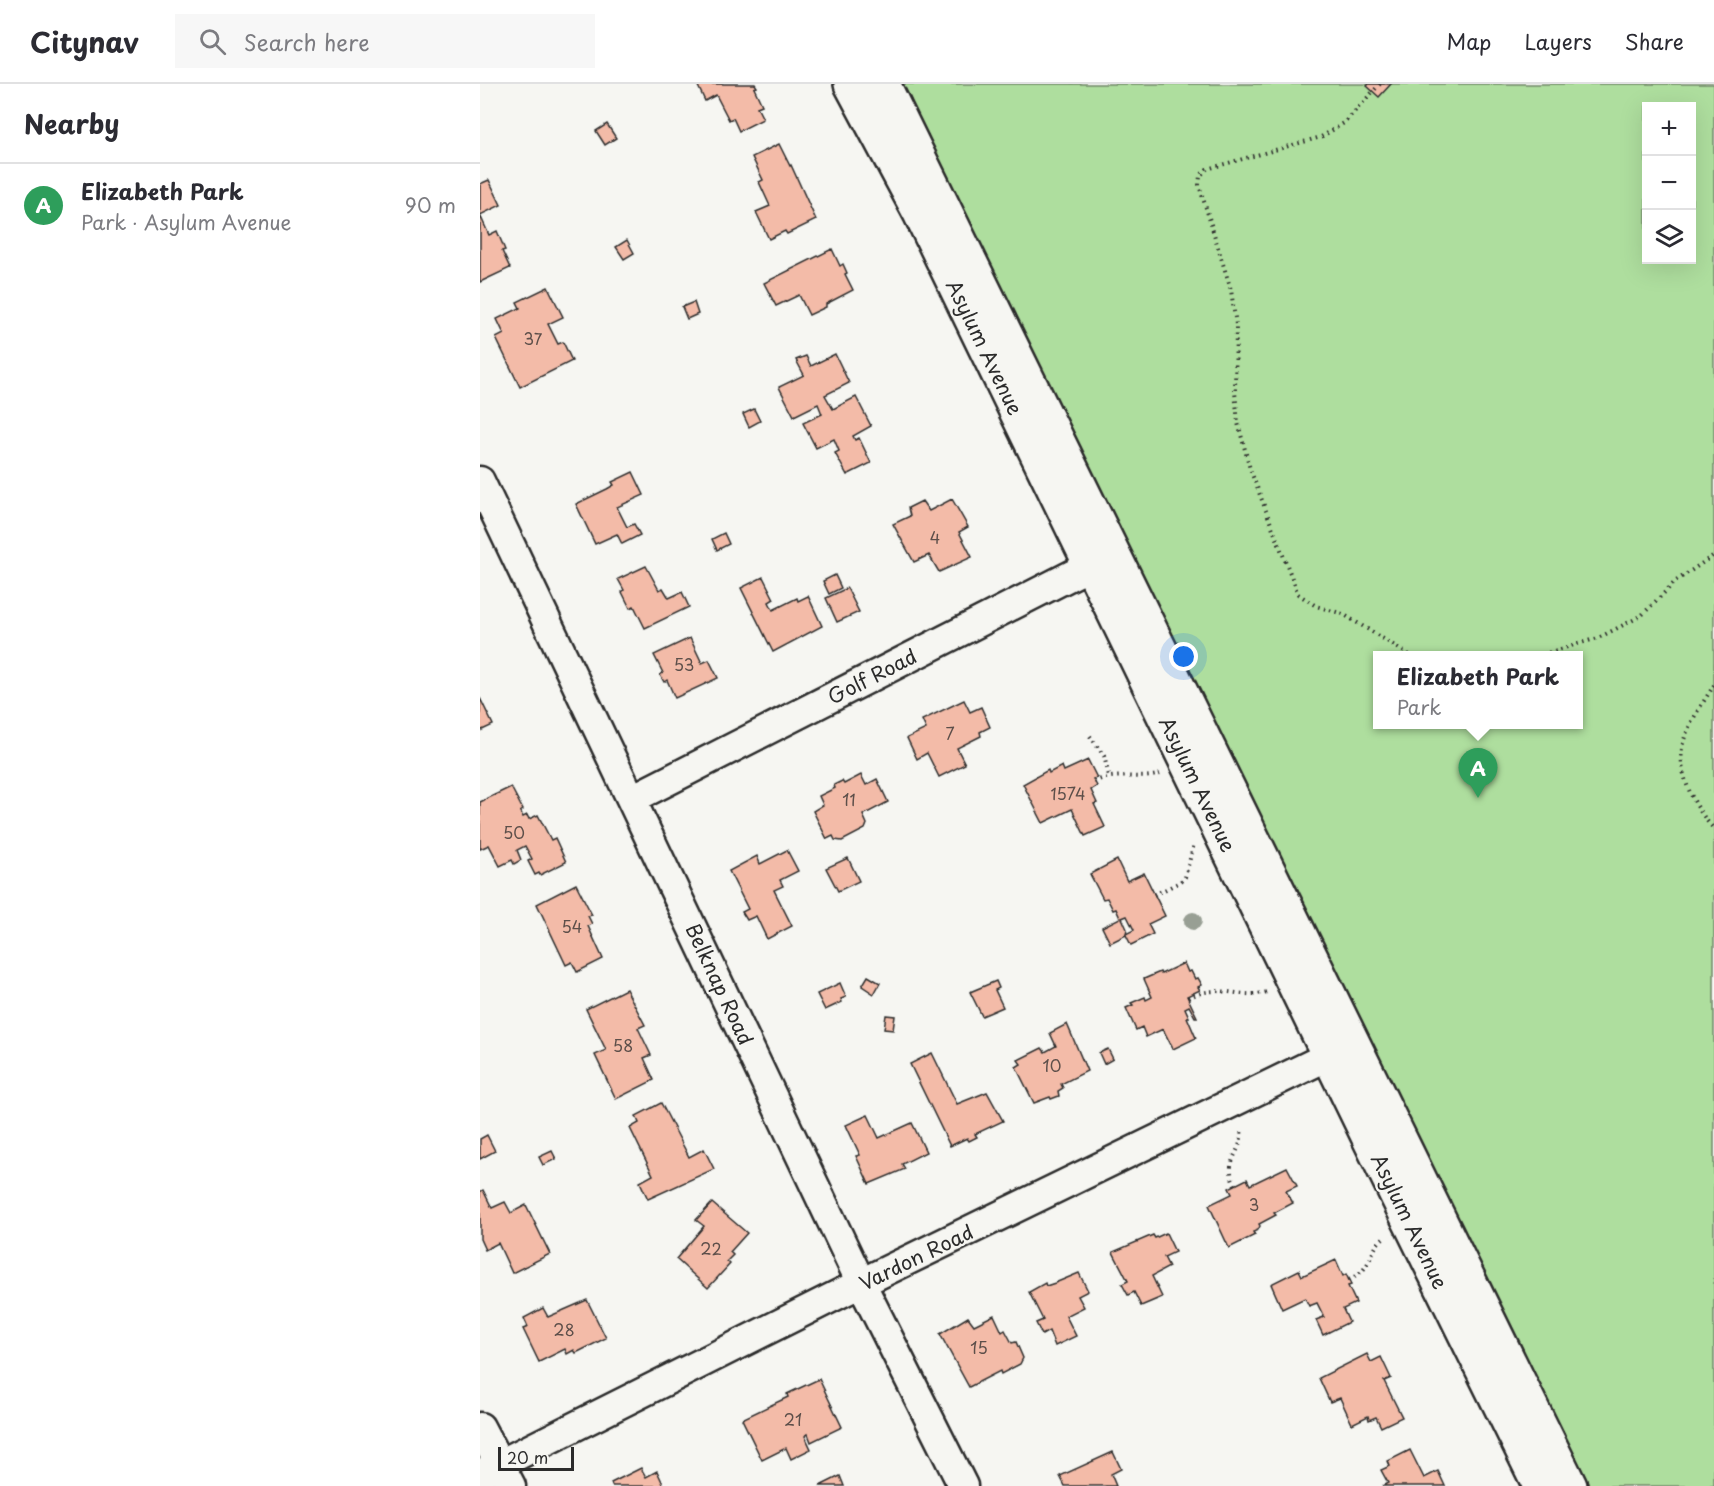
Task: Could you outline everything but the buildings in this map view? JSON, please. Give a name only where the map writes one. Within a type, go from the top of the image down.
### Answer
[{"type":"main road","name":"Asylum Avenue","points":[[851,84],[1101,559],[1342,1050],[1570,1486]]},
{"type":"main road","name":"Asylum Avenue","points":[[883,84],[1101,559]]},
{"type":"main road","name":"Asylum Avenue","points":[[1342,1050],[1540,1486]]},
{"type":"street","name":"Belknap Road","points":[[480,481],[861,1283],[963,1486]]},
{"type":"street","name":"Golf Road","points":[[632,799],[1101,559]]},
{"type":"street","name":"Vardon Road","points":[[497,1475],[861,1283],[1342,1050]]},
{"type":"street","points":[[480,1427],[497,1475]]},
{"type":"path","points":[[1380,84],[1344,123],[1321,137],[1207,169],[1200,176],[1199,185],[1233,302],[1236,325],[1235,392],[1238,423],[1250,469],[1294,586],[1298,594],[1316,606],[1343,614],[1403,651]]},
{"type":"path","points":[[1554,651],[1598,638],[1641,616],[1676,581],[1714,555]]},
{"type":"path","points":[[1714,685],[1698,711],[1683,744],[1683,765],[1688,790],[1705,819],[1714,829]]},
{"type":"path","points":[[1090,736],[1104,756],[1109,776]]},
{"type":"path","points":[[1095,782],[1109,776],[1142,778],[1169,770]]},
{"type":"path","points":[[1154,895],[1180,882],[1185,877],[1192,850],[1197,841]]},
{"type":"path","points":[[1188,998],[1213,990],[1254,994],[1276,989]]},
{"type":"path","points":[[1235,1185],[1229,1171],[1240,1146],[1240,1127]]},
{"type":"path","points":[[1349,1280],[1366,1269],[1377,1244],[1389,1235]]},
{"type":"green space","points":[[903,84],[1714,84],[1714,1486],[1581,1486],[1062,427],[1047,379],[1018,320],[979,259],[918,132],[911,100]]},
{"type":"place","name":"Elizabeth Park","points":[[1478,798]]}]
